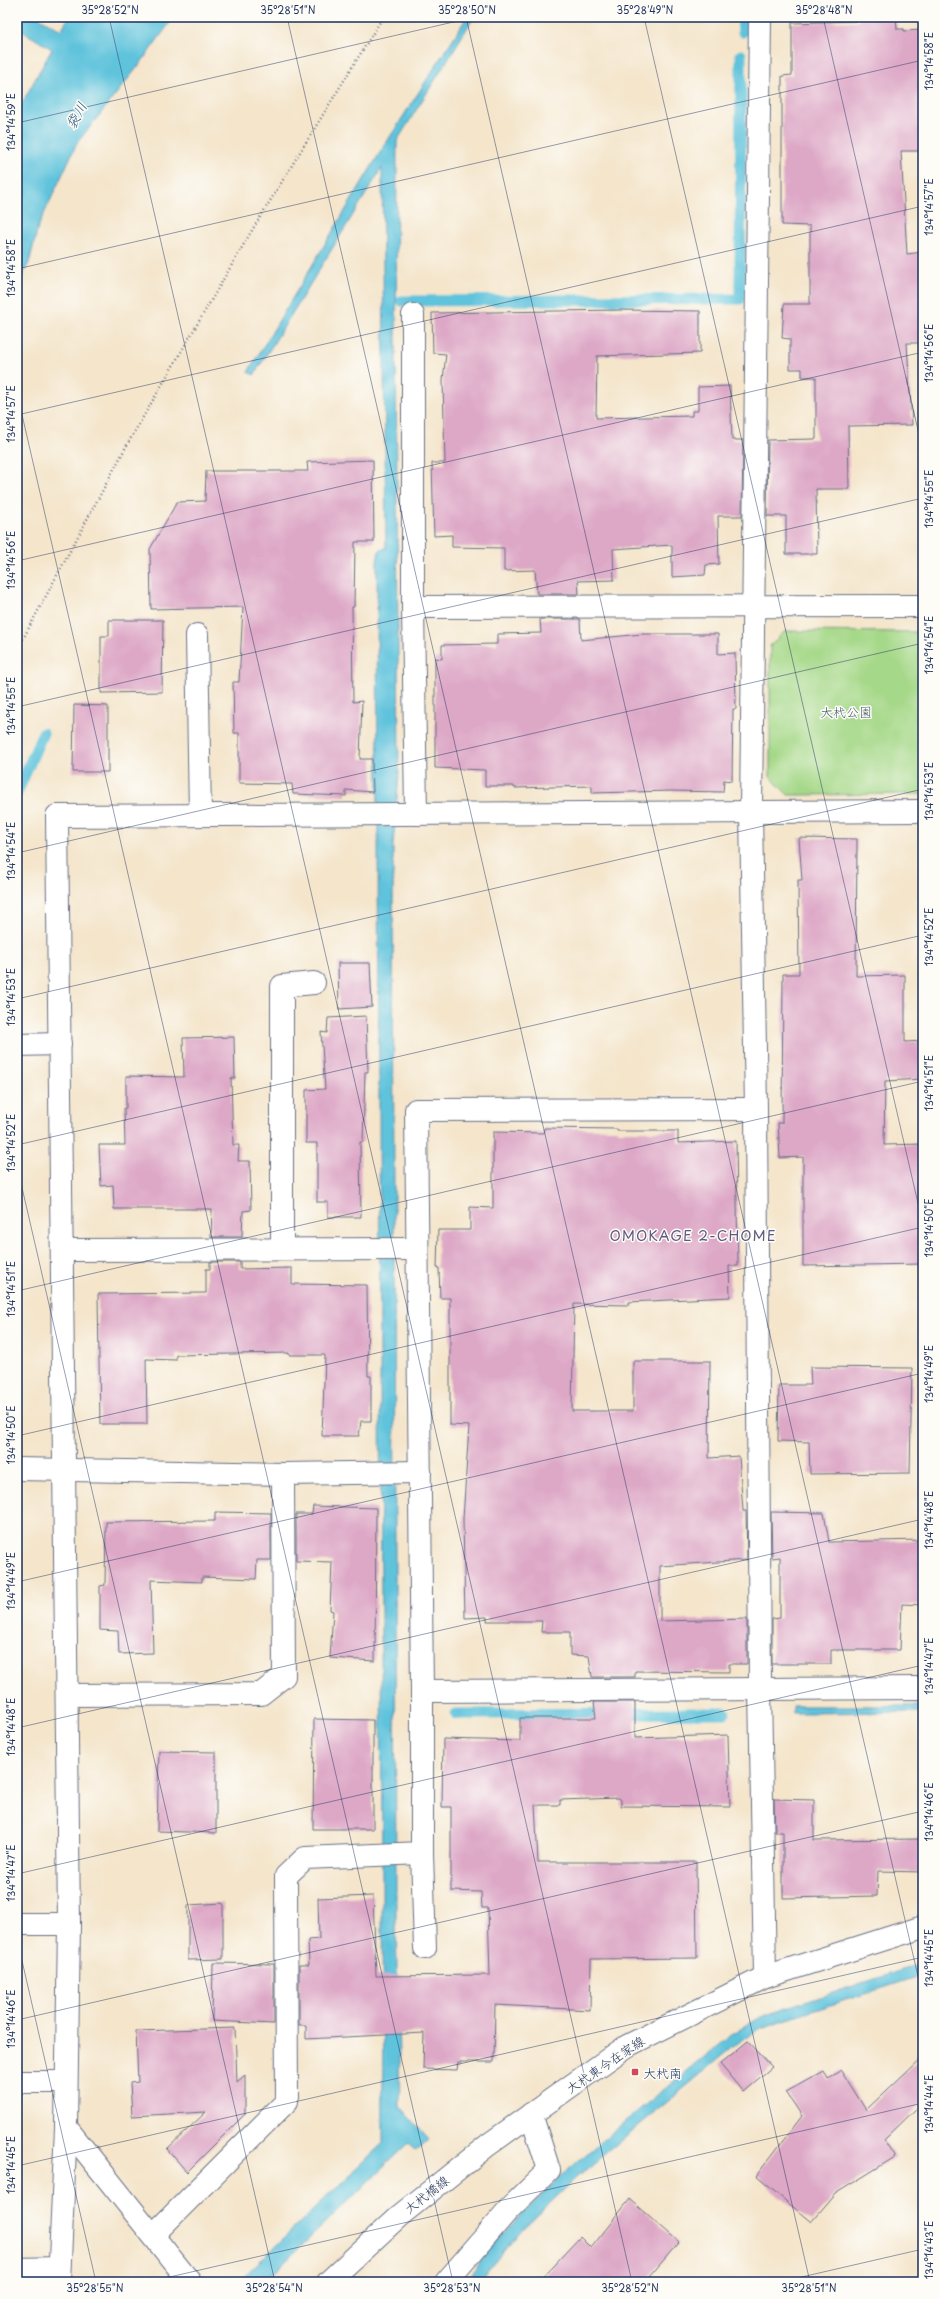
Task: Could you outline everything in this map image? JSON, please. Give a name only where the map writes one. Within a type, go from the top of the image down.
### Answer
[{"type":"street","points":[[760,17],[751,811],[756,1109],[760,1688],[765,1977]]},
{"type":"street","points":[[413,315],[413,607],[416,814]]},
{"type":"street","points":[[413,607],[754,605],[923,606]]},
{"type":"street","points":[[197,635],[200,815]]},
{"type":"street","points":[[17,2269],[59,2275],[66,2127],[69,1924],[68,1696],[57,816],[751,811],[923,812]]},
{"type":"street","points":[[282,1249],[282,986],[314,983]]},
{"type":"street","points":[[17,1045],[60,1044]]},
{"type":"street","points":[[425,1948],[422,1853],[422,1692],[416,1110],[756,1109]]},
{"type":"street","points":[[62,1250],[417,1249]]},
{"type":"street","points":[[17,1469],[283,1474],[420,1472]]},
{"type":"street","points":[[68,1696],[261,1694],[284,1676],[283,1474]]},
{"type":"street","points":[[422,1692],[760,1688],[923,1688]]},
{"type":"street","points":[[153,2235],[287,2101],[286,1876],[305,1858],[422,1853]]},
{"type":"street","points":[[17,1924],[69,1924]]},
{"type":"street","name":"大杙東今在家線","points":[[531,2114],[627,2046],[765,1977],[923,1926]]},
{"type":"street","points":[[17,2082],[66,2082]]},
{"type":"street","points":[[446,2282],[510,2209],[549,2170],[531,2114]]},
{"type":"street","name":"大杙橋線","points":[[328,2282],[398,2217],[488,2145],[531,2114]]},
{"type":"street","points":[[66,2127],[190,2282]]},
{"type":"path","points":[[17,650],[128,442],[251,232],[382,17]]},
{"type":"green space","name":"大杙公園","points":[[785,631],[923,632],[923,794],[788,795],[770,777],[770,646]]},
{"type":"water","name":"袋川","points":[[17,17],[38,17],[61,30],[69,17],[174,17],[140,64],[77,143],[38,227],[29,263],[17,286],[17,112],[52,49],[17,28]]},
{"type":"water","points":[[467,17],[474,17],[397,141],[396,358],[399,775],[393,846],[396,1924],[400,2106],[429,2139],[416,2151],[408,2144],[264,2282],[238,2282],[383,2143],[377,563],[379,551],[386,548],[382,168],[254,375],[248,372],[381,151]]},
{"type":"water","points":[[793,1706],[923,1706],[923,1712],[793,1713]]},
{"type":"water","points":[[923,1963],[923,1975],[760,2028],[737,2044],[577,2177],[518,2234],[478,2282],[465,2282],[508,2229],[532,2204],[608,2135],[709,2052],[734,2034],[760,2017]]},
{"type":"building","points":[[858,17],[896,17],[897,29],[904,29],[904,31],[923,30],[923,151],[901,151],[907,254],[923,252],[923,343],[907,343],[912,425],[848,426],[849,489],[816,489],[817,554],[786,554],[786,516],[767,516],[768,440],[816,439],[816,377],[802,377],[802,369],[790,369],[790,339],[782,338],[784,304],[810,304],[810,226],[782,225],[782,76],[792,75],[792,23],[858,21]]},
{"type":"building","points":[[619,310],[700,311],[700,353],[597,356],[596,418],[692,416],[692,411],[698,411],[698,387],[730,386],[732,440],[743,440],[742,516],[718,516],[719,564],[706,565],[705,575],[672,577],[672,545],[613,549],[614,580],[578,581],[579,594],[537,594],[535,570],[504,571],[504,548],[452,547],[452,535],[434,536],[432,463],[445,463],[443,380],[446,354],[433,353],[432,313]]},
{"type":"building","points":[[373,460],[374,542],[355,542],[354,607],[352,607],[353,702],[362,701],[360,759],[372,759],[373,792],[346,790],[346,796],[293,794],[292,784],[239,783],[239,733],[234,733],[233,682],[239,682],[243,607],[151,609],[150,549],[177,502],[205,501],[206,471],[308,471],[307,462]]},
{"type":"building","points":[[540,619],[580,619],[581,640],[642,634],[718,634],[718,654],[735,653],[736,709],[733,709],[732,781],[724,780],[723,792],[671,791],[592,793],[592,786],[514,788],[514,786],[485,786],[485,770],[435,768],[435,658],[442,659],[442,645],[497,644],[497,634],[541,633]]},
{"type":"building","points":[[109,620],[163,620],[162,692],[101,693],[101,636],[109,636]]},
{"type":"building","points":[[74,705],[108,706],[108,772],[73,772]]},
{"type":"building","points":[[799,838],[857,839],[856,976],[905,975],[905,1042],[923,1041],[923,1079],[885,1081],[884,1145],[923,1144],[923,1264],[803,1266],[803,1157],[780,1158],[778,1123],[782,1123],[783,974],[799,974],[798,880],[802,880]]},
{"type":"building","points":[[338,963],[370,963],[372,1007],[339,1009]]},
{"type":"building","points":[[366,1016],[368,1072],[365,1072],[363,1142],[360,1142],[361,1217],[328,1217],[328,1202],[317,1202],[317,1143],[306,1143],[306,1090],[325,1089],[321,1032],[327,1033],[328,1018]]},
{"type":"building","points":[[234,1037],[235,1078],[231,1078],[233,1145],[239,1145],[238,1161],[250,1161],[251,1210],[243,1211],[242,1237],[211,1237],[212,1209],[114,1209],[113,1185],[101,1186],[99,1145],[125,1145],[124,1108],[126,1108],[126,1076],[184,1077],[183,1038]]},
{"type":"building","points":[[544,1128],[617,1129],[617,1131],[678,1131],[678,1143],[736,1141],[738,1266],[729,1266],[730,1297],[629,1302],[629,1305],[574,1304],[572,1411],[633,1411],[633,1361],[710,1361],[709,1458],[739,1456],[743,1511],[746,1511],[747,1560],[660,1566],[660,1621],[747,1619],[747,1664],[729,1664],[729,1672],[635,1671],[635,1677],[592,1677],[589,1656],[570,1655],[570,1632],[541,1632],[542,1621],[487,1621],[487,1617],[465,1618],[463,1519],[469,1426],[450,1425],[450,1298],[440,1298],[439,1268],[437,1268],[438,1230],[470,1230],[470,1207],[493,1208],[493,1132],[544,1133]]},
{"type":"building","points":[[210,1262],[240,1262],[240,1269],[292,1268],[292,1284],[367,1285],[368,1376],[371,1376],[371,1421],[361,1421],[359,1436],[322,1436],[325,1355],[289,1355],[289,1353],[176,1355],[176,1360],[146,1359],[147,1424],[100,1424],[98,1294],[206,1293],[206,1269],[210,1269]]},
{"type":"building","points":[[810,1367],[912,1368],[910,1473],[810,1474],[809,1442],[778,1441],[779,1385],[811,1385]]},
{"type":"building","points":[[313,1506],[376,1508],[375,1661],[330,1658],[333,1611],[330,1610],[332,1562],[296,1561],[296,1514],[312,1514]]},
{"type":"building","points":[[215,1512],[271,1513],[271,1560],[257,1560],[256,1579],[202,1577],[202,1582],[151,1580],[153,1653],[119,1654],[118,1631],[100,1630],[100,1586],[105,1585],[106,1522],[215,1521]]},
{"type":"building","points":[[771,1512],[824,1513],[829,1542],[923,1540],[923,1605],[902,1604],[900,1650],[831,1650],[831,1664],[772,1664],[772,1619],[780,1618],[780,1557],[772,1558]]},
{"type":"building","points":[[594,1702],[635,1702],[635,1738],[728,1735],[730,1807],[621,1806],[621,1800],[619,1798],[560,1800],[560,1805],[535,1805],[538,1862],[696,1862],[697,1958],[591,1959],[590,2010],[495,2005],[494,2062],[458,2062],[457,2070],[423,2069],[424,2033],[306,2039],[306,2025],[299,2025],[299,1965],[309,1965],[308,1940],[319,1939],[318,1898],[373,1896],[376,1976],[490,1975],[488,1908],[482,1908],[481,1892],[451,1891],[451,1807],[442,1807],[443,1739],[520,1741],[520,1718],[596,1718]]},
{"type":"building","points":[[314,1719],[373,1720],[373,1829],[313,1829]]},
{"type":"building","points":[[159,1751],[216,1752],[216,1833],[157,1831]]},
{"type":"building","points":[[774,1799],[814,1800],[814,1840],[923,1839],[923,1872],[878,1871],[877,1896],[783,1898],[783,1832],[775,1832]]},
{"type":"building","points":[[223,1903],[223,1959],[188,1960],[188,1905]]},
{"type":"building","points":[[213,1963],[274,1964],[274,2024],[212,2021]]},
{"type":"building","points":[[235,2028],[237,2082],[245,2075],[245,2114],[187,2172],[167,2149],[206,2112],[132,2116],[130,2083],[138,2082],[136,2031]]},
{"type":"building","points":[[748,2041],[772,2067],[743,2092],[720,2064]]},
{"type":"building","points":[[923,2056],[923,2102],[884,2140],[895,2157],[835,2194],[811,2222],[756,2176],[802,2116],[786,2092],[824,2071],[828,2079],[841,2070],[866,2110]]},
{"type":"building","points":[[630,2199],[679,2242],[645,2282],[538,2282],[580,2237],[591,2248]]},
{"type":"waterway","points":[[742,17],[743,32]]},
{"type":"waterway","points":[[402,301],[740,299],[741,55]]},
{"type":"waterway","points":[[17,793],[43,733]]},
{"type":"waterway","points":[[456,1714],[725,1713]]},
{"type":"place","name":"大杙南","points":[[635,2072]]},
{"type":"district","name":"OMOKAGE 2-CHOME","points":[[693,1235]]}]
